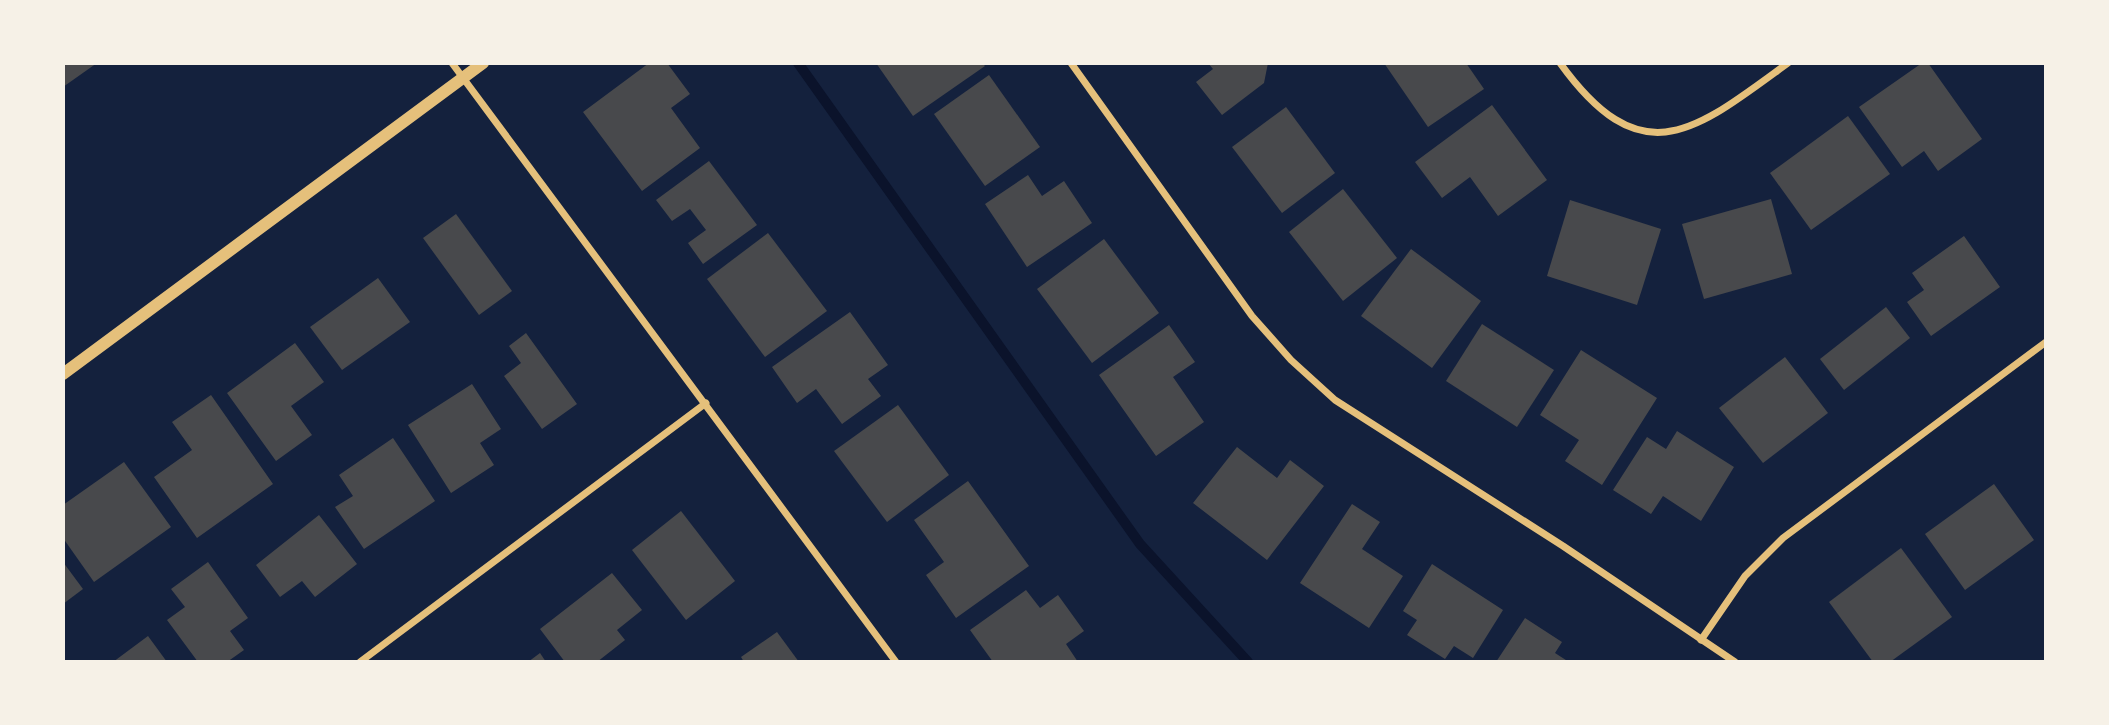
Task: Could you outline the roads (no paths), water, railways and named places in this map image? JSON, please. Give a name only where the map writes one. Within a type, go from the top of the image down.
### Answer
[{"type":"street","points":[[452,63],[706,402],[896,662]]},
{"type":"street","points":[[63,374],[483,63]]},
{"type":"street","points":[[1071,63],[1252,316],[1291,360],[1335,400],[1563,546],[1735,662]]},
{"type":"street","points":[[1560,63],[1581,93],[1615,120],[1649,133],[1684,130],[1719,113],[1788,63]]},
{"type":"street","points":[[1701,640],[1745,576],[1783,538],[2046,342]]},
{"type":"street","points":[[360,662],[706,402]]},
{"type":"waterway","points":[[798,63],[1140,544],[1248,662]]}]
